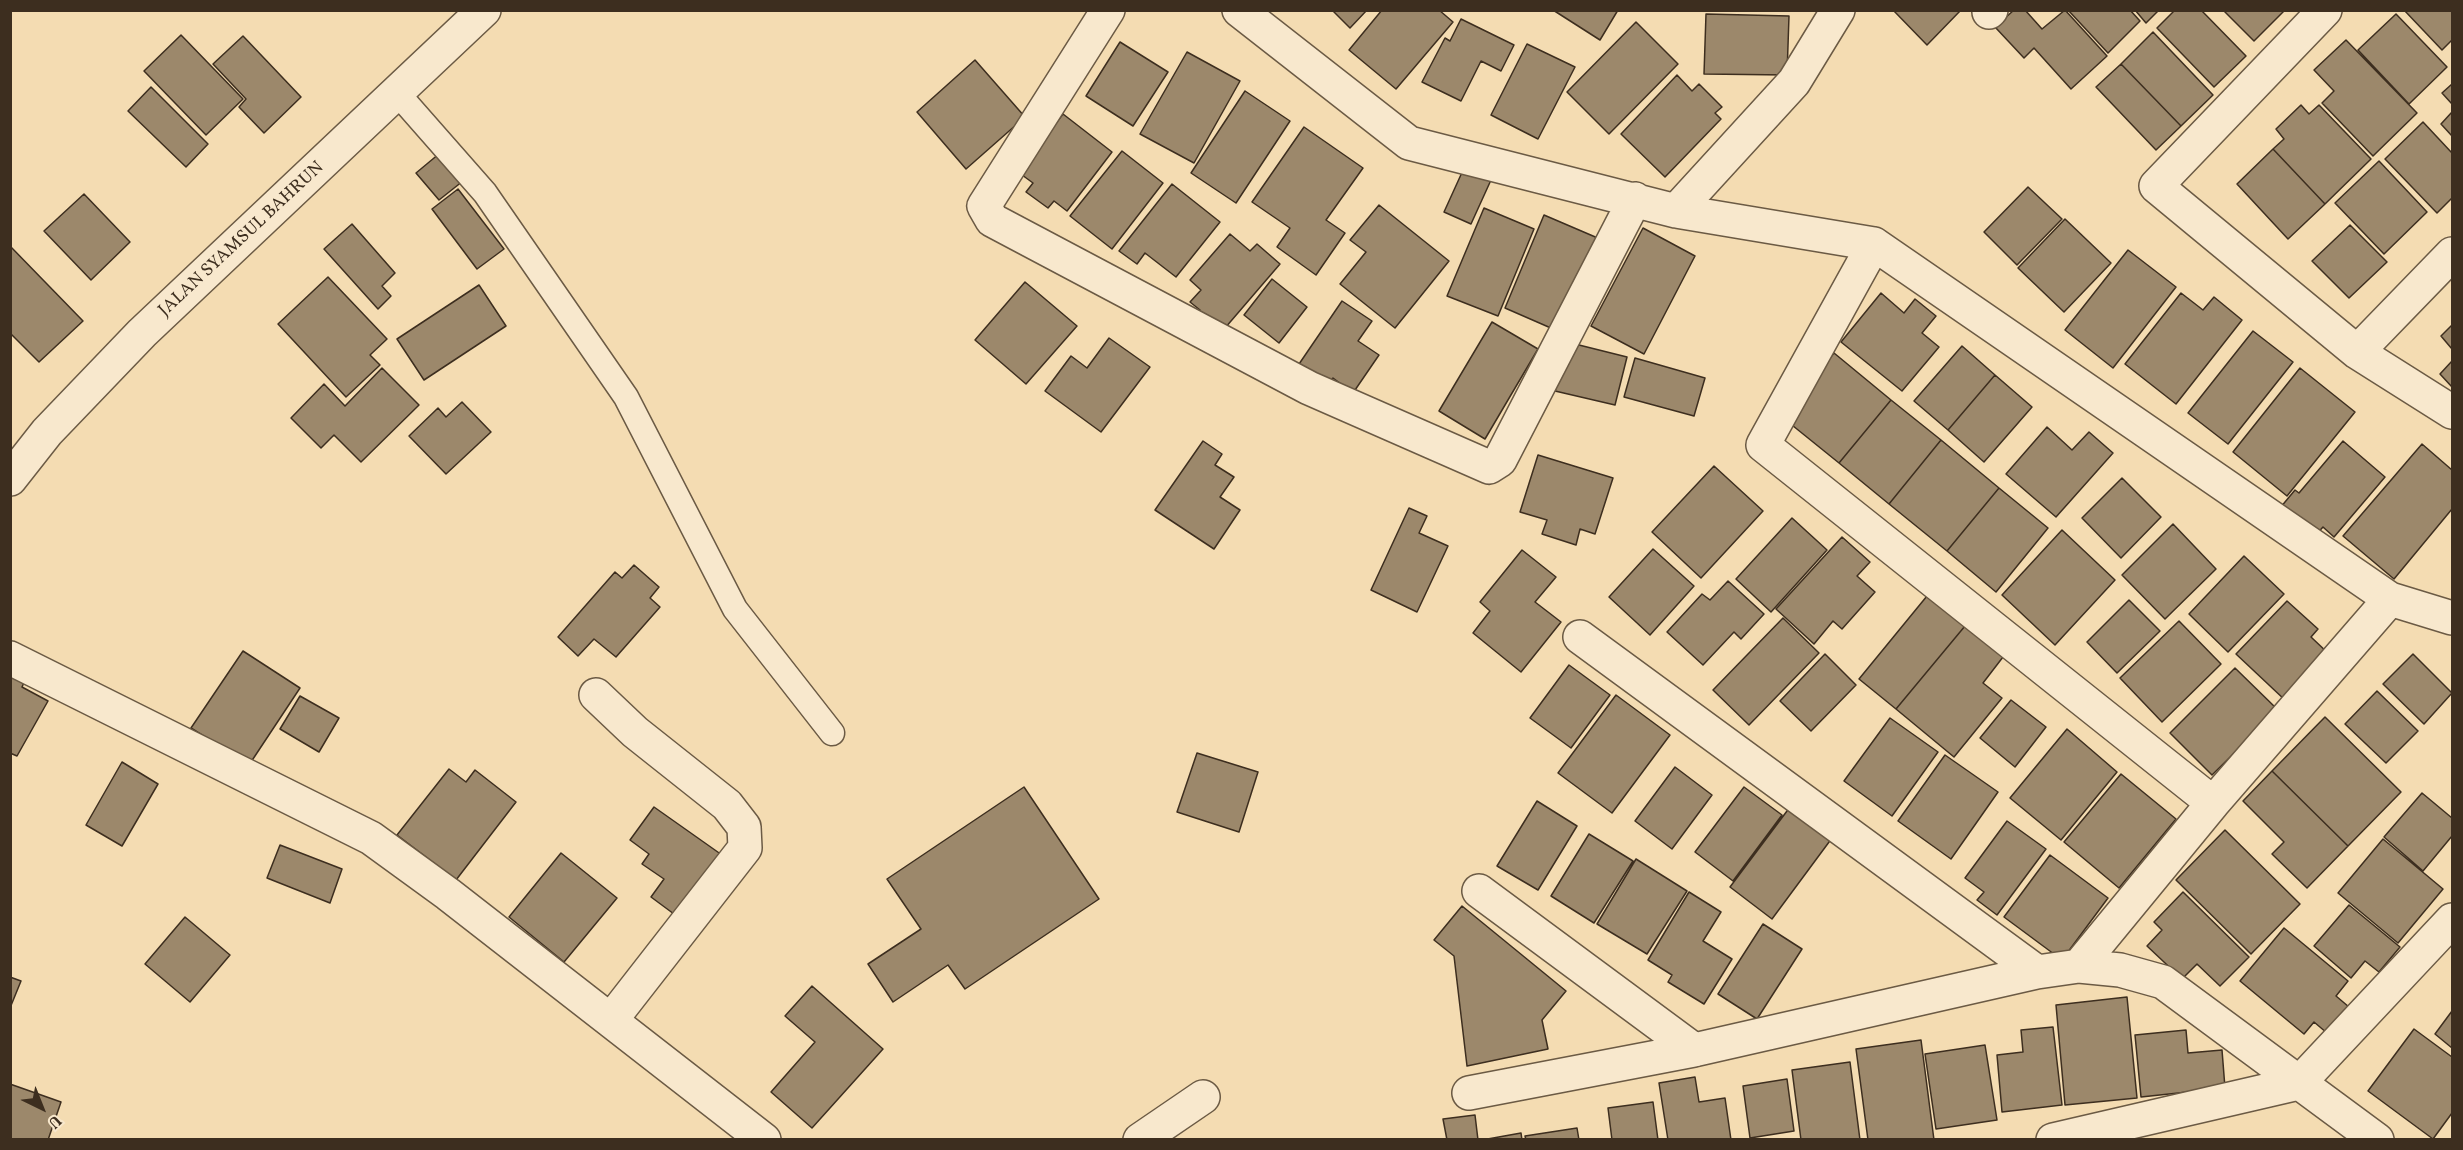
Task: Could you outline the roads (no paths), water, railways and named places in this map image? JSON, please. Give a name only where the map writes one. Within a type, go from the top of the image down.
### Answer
[{"type":"street","name":"JALAN SYAMSUL BAHRUN","points":[[10,479],[47,432],[142,333],[398,94],[484,10]]},
{"type":"street","points":[[1108,10],[984,206],[992,220],[1309,388],[1489,467],[1500,460],[1635,199]]},
{"type":"street","points":[[1676,211],[1794,82],[1838,10]]},
{"type":"street","points":[[2325,10],[2156,186],[2357,352],[2452,412]]},
{"type":"street","points":[[1249,13],[1409,143],[1676,211],[1874,244],[2390,599],[2452,618]]},
{"type":"street","points":[[1874,244],[1763,445],[2213,803]]},
{"type":"street","points":[[2357,352],[2452,254]]},
{"type":"street","points":[[2079,966],[2213,803],[2390,599]]},
{"type":"street","points":[[1580,637],[2037,972]]},
{"type":"street","points":[[10,658],[371,838],[611,1020],[764,1140]]},
{"type":"street","points":[[596,695],[634,732],[728,805],[744,827],[745,848],[611,1020]]},
{"type":"street","points":[[1479,891],[1694,1050]]},
{"type":"street","points":[[2053,1140],[2299,1083],[2452,920]]},
{"type":"street","points":[[1469,1093],[1694,1050],[2037,972],[2079,966],[2120,970],[2163,982],[2378,1140]]},
{"type":"street","points":[[1140,1140],[1203,1097]]},
{"type":"lane","points":[[398,94],[485,194],[626,397],[735,609],[832,733]]}]
